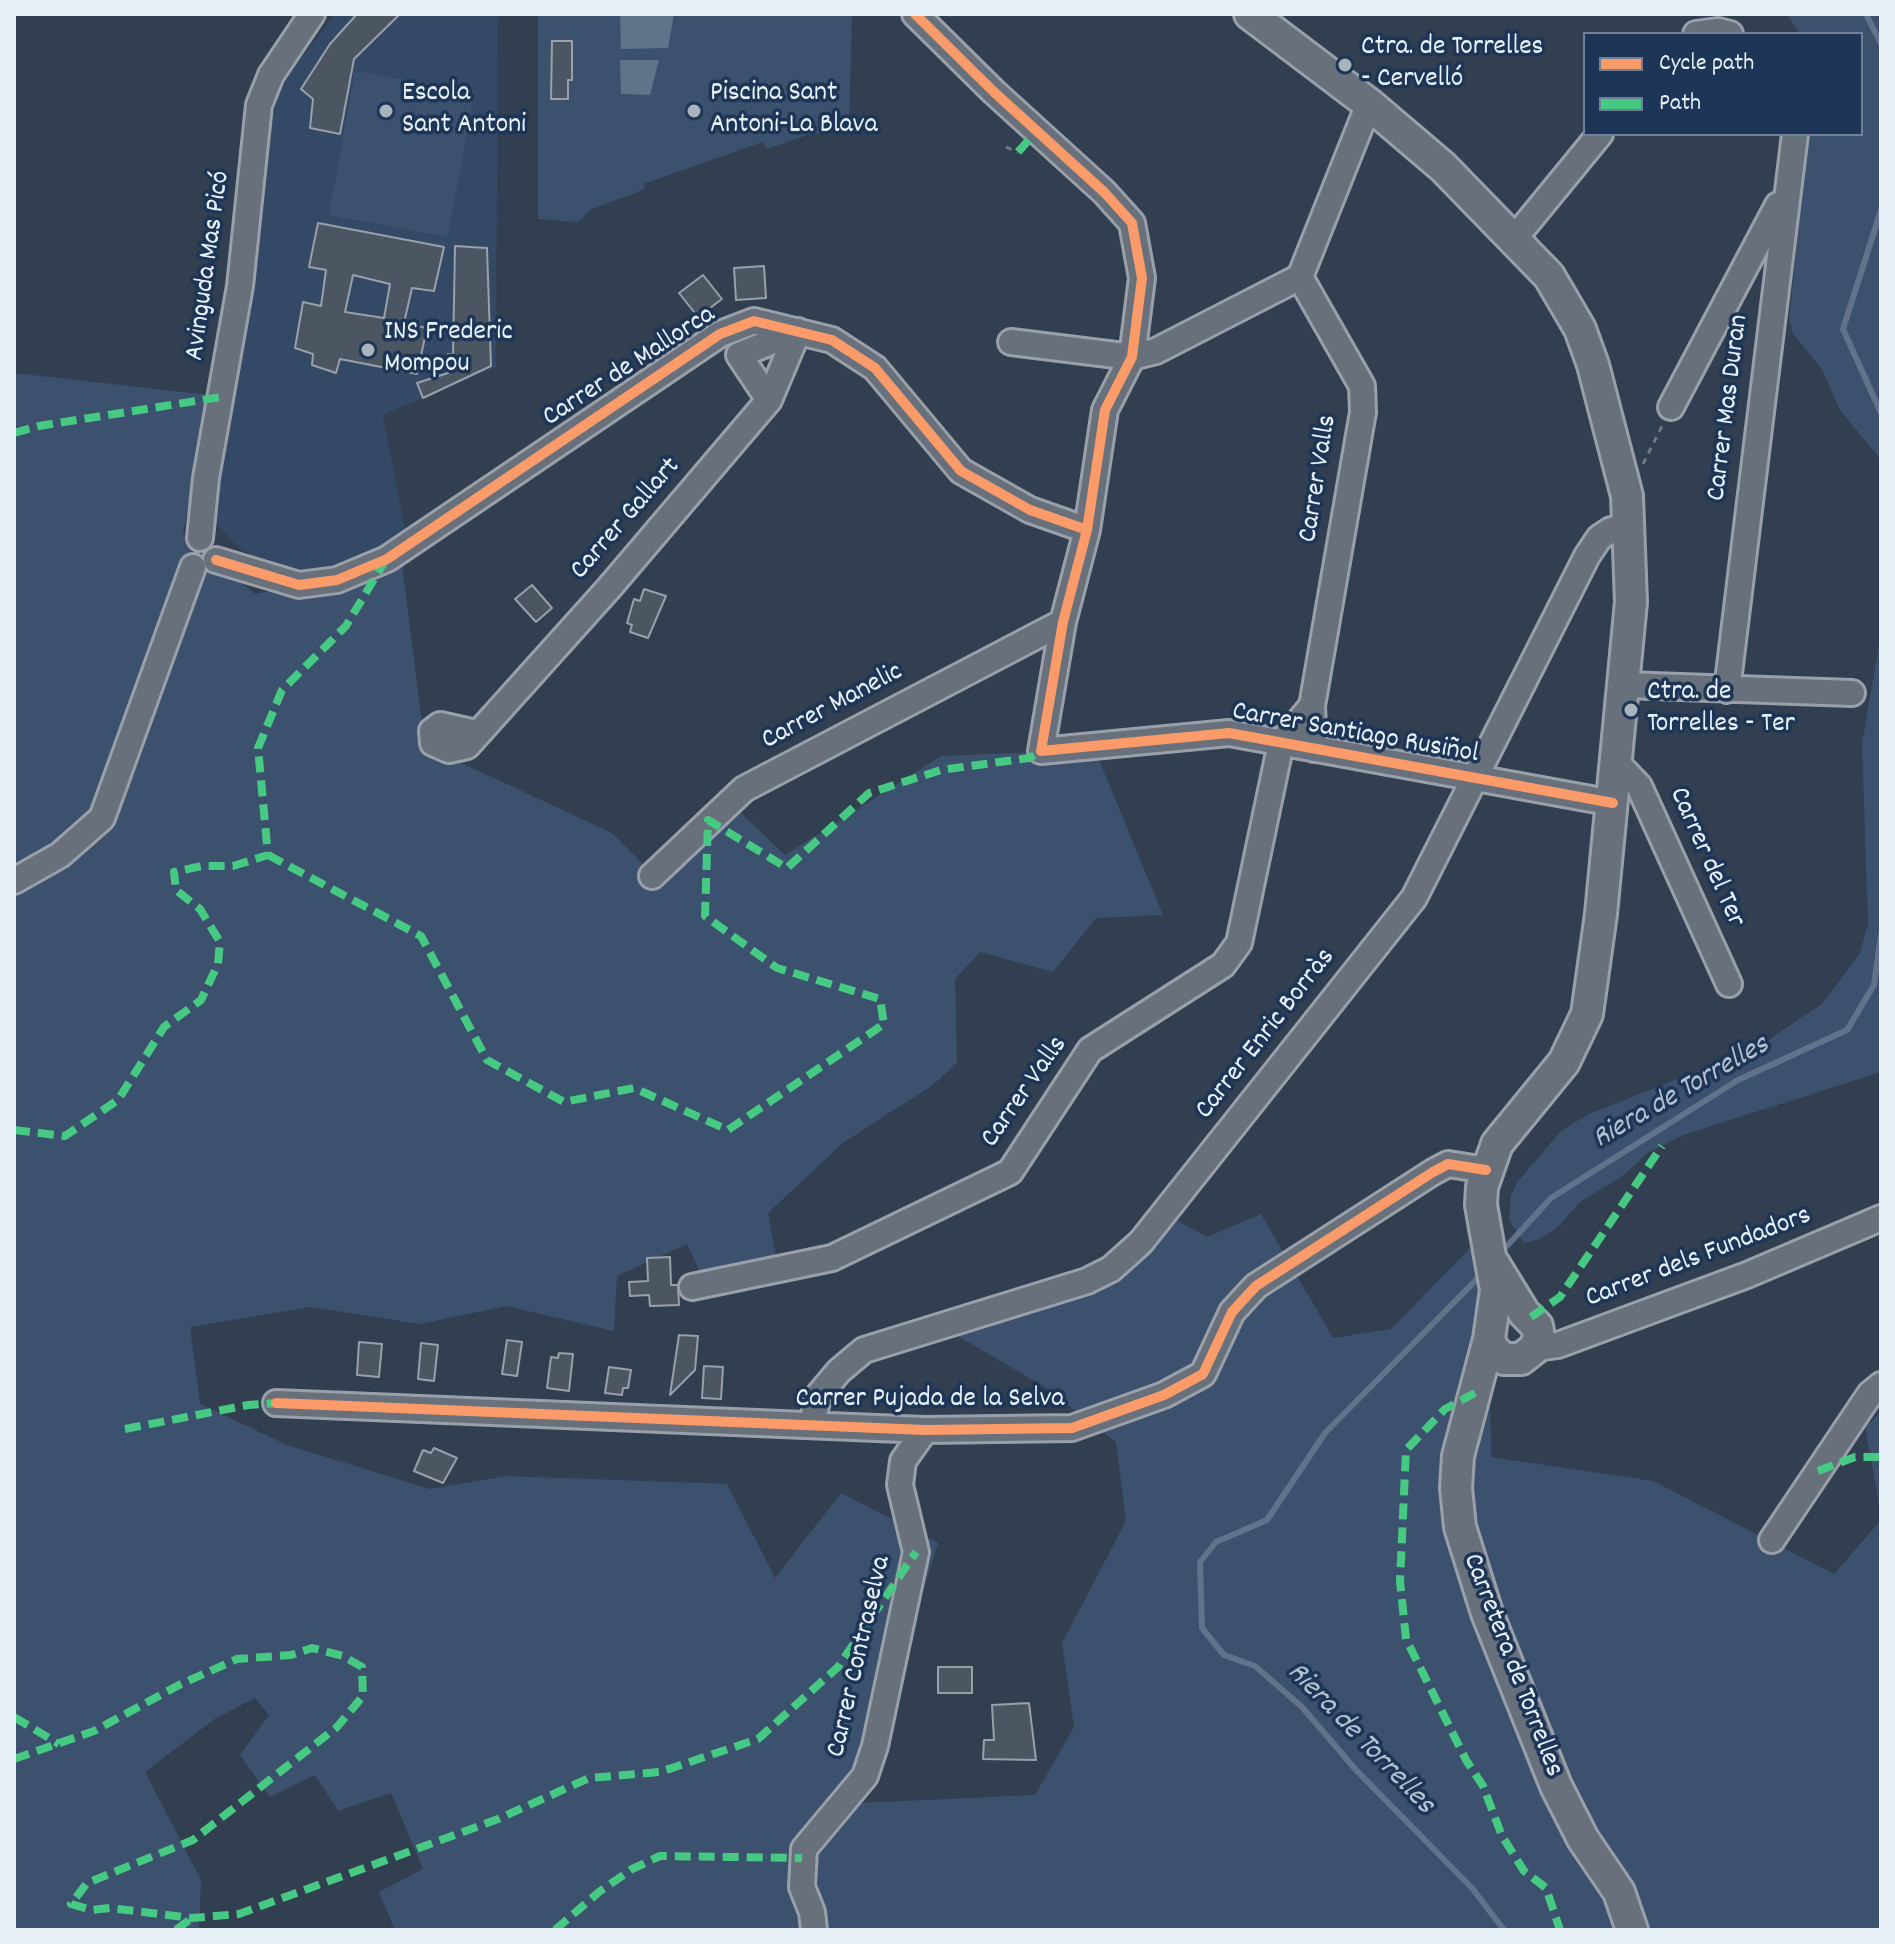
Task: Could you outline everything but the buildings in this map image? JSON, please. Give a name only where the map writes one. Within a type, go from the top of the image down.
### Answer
[{"type":"main road","points":[[1250,14],[1369,104],[1443,167],[1549,276],[1580,329],[1627,496],[1631,602],[1613,803],[1587,1014],[1564,1062],[1497,1144],[1486,1170],[1481,1205],[1494,1264],[1524,1313],[1507,1311],[1507,1342]]},
{"type":"main road","name":"Carretera de Torrelles","points":[[1494,1264],[1497,1304],[1507,1342],[1478,1386],[1465,1422],[1456,1488],[1460,1527],[1471,1569],[1556,1786],[1583,1839],[1619,1892],[1632,1930]]},
{"type":"street","name":"Avinguda Mas Picó","points":[[14,881],[60,855],[102,818],[204,563],[186,552],[191,541],[200,538],[206,478],[240,286],[259,105],[271,75],[312,14]]},
{"type":"street","points":[[915,14],[994,92],[1104,192],[1132,223],[1142,278],[1132,357],[1105,410],[1087,530],[1063,622]]},
{"type":"street","points":[[1011,342],[1132,357],[1156,351],[1300,277],[1369,104]]},
{"type":"street","points":[[1514,239],[1598,136]]},
{"type":"street","name":"Carrer Mas Duran","points":[[1727,690],[1785,193],[1795,136]]},
{"type":"street","points":[[1671,407],[1785,193]]},
{"type":"street","name":"Carrer Valls","points":[[1300,277],[1362,386],[1363,399],[1312,706],[1314,749]]},
{"type":"street","name":"Carrer de Mallorca","points":[[204,563],[299,585],[337,580],[387,559],[720,334],[754,321],[832,340],[875,368],[961,471],[1030,510],[1087,530]]},
{"type":"street","points":[[769,400],[739,355],[798,331]]},
{"type":"street","name":"Carrer Gallart","points":[[476,733],[609,588],[769,400],[798,331]]},
{"type":"street","name":"Carrer Enric Borràs","points":[[812,1425],[818,1396],[839,1371],[864,1350],[1087,1281],[1111,1269],[1141,1242],[1414,898],[1587,556],[1599,538],[1611,530],[1629,527]]},
{"type":"street","name":"Carrer Santiago Rusiñol","points":[[1063,622],[1041,751],[1229,733],[1613,803]]},
{"type":"street","name":"Carrer Manelic","points":[[652,876],[744,789],[1063,622]]},
{"type":"street","points":[[1624,685],[1852,693]]},
{"type":"street","name":"Carrer Valls","points":[[692,1287],[832,1258],[1010,1172],[1090,1050],[1223,965],[1239,943],[1281,743],[1312,706]]},
{"type":"street","name":"Carrer del Ter","points":[[1617,763],[1639,786],[1729,984]]},
{"type":"street","name":"Carrer Pujada de la Selva","points":[[276,1403],[925,1430],[1072,1428],[1164,1395],[1203,1374],[1232,1312],[1256,1286],[1448,1164],[1486,1170]]},
{"type":"street","name":"Carrer dels Fundadors","points":[[1507,1342],[1558,1345],[1747,1275],[1881,1218]]},
{"type":"street","points":[[1772,1540],[1870,1394],[1881,1385]]},
{"type":"street","name":"Carrer Contraselva","points":[[814,1930],[812,1912],[802,1887],[804,1849],[865,1776],[875,1746],[916,1552],[900,1485],[903,1461],[925,1430]]},
{"type":"path","points":[[1006,147],[1018,152]]},
{"type":"path","points":[[1627,496],[1671,407]]},
{"type":"shaded area","name":"INS Frederic Mompou","points":[[335,14],[498,14],[496,367],[383,415],[406,535],[357,561],[325,571],[302,572],[270,565],[239,548],[213,520],[211,502],[267,137],[281,85]]},
{"type":"shaded area","name":"Piscina Sant Antoni-La Blava","points":[[538,14],[852,14],[849,129],[807,135],[767,149],[762,142],[644,184],[645,189],[590,210],[578,222],[538,219]]},
{"type":"shaded area","points":[[620,14],[674,14],[668,48],[621,49]]},
{"type":"shaded area","points":[[1787,14],[1881,14],[1881,460],[1840,410],[1822,369],[1793,334],[1789,320],[1808,136],[1863,136],[1863,32],[1798,32]]},
{"type":"shaded area","points":[[620,60],[659,60],[650,95],[621,94]]},
{"type":"shaded area","points":[[355,71],[474,92],[448,237],[329,215]]},
{"type":"shaded area","points":[[14,373],[210,395],[183,534],[255,594],[402,565],[425,746],[612,833],[656,877],[734,806],[785,855],[941,756],[1095,750],[1163,915],[1096,918],[1053,972],[980,952],[955,979],[957,1063],[933,1085],[844,1142],[768,1213],[776,1257],[701,1274],[687,1244],[617,1276],[614,1331],[506,1306],[420,1324],[310,1307],[190,1327],[200,1404],[287,1445],[430,1489],[508,1476],[727,1484],[775,1578],[841,1493],[938,1543],[858,1803],[1035,1795],[1074,1727],[1062,1643],[1126,1521],[1116,1442],[1043,1386],[953,1333],[1119,1280],[1173,1218],[1207,1237],[1261,1214],[1333,1338],[1391,1329],[1474,1244],[1490,1391],[1491,1457],[1653,1481],[1834,1574],[1881,1520],[1881,1930],[395,1930],[379,1892],[423,1869],[391,1793],[338,1811],[315,1775],[270,1797],[240,1755],[269,1715],[255,1698],[216,1718],[145,1772],[201,1880],[199,1930],[14,1930]]},
{"type":"shaded area","points":[[1881,633],[1881,1072],[1683,1135],[1649,1152],[1621,1177],[1580,1202],[1559,1226],[1540,1239],[1524,1243],[1509,1220],[1511,1195],[1518,1181],[1560,1132],[1587,1115],[1758,1047],[1823,1003],[1860,953],[1868,924],[1862,744]]},
{"type":"shaded area","points":[[1881,1412],[1881,1514],[1865,1427]]},
{"type":"waterway","name":"Riera de Torrelles","points":[[1866,14],[1881,44]]},
{"type":"waterway","name":"Riera de Torrelles","points":[[1881,210],[1843,329],[1881,413]]},
{"type":"waterway","name":"Riera de Torrelles","points":[[1507,1246],[1551,1198],[1738,1080],[1847,1030],[1874,985],[1881,935]]},
{"type":"waterway","name":"Riera de Torrelles","points":[[1483,1273],[1325,1433],[1267,1520],[1216,1542],[1200,1562],[1202,1628],[1224,1655],[1255,1666],[1302,1707],[1356,1770],[1472,1888],[1504,1930]]},
{"type":"marked path","points":[[1018,152],[1037,131]]},
{"type":"marked path","points":[[14,433],[39,426],[221,397]]},
{"type":"marked path","points":[[14,1130],[65,1136],[118,1100],[164,1027],[201,1000],[218,964],[220,942],[200,909],[176,890],[174,872],[202,866],[233,866],[268,855],[258,748],[282,690],[346,626],[385,561]]},
{"type":"marked path","points":[[268,855],[421,936],[487,1060],[564,1102],[634,1088],[728,1130],[884,1024],[880,999],[777,968],[705,916],[708,820],[787,868],[869,793],[941,770],[1029,758],[1041,751]]},
{"type":"marked path","points":[[1531,1317],[1560,1297],[1662,1146]]},
{"type":"marked path","points":[[1475,1393],[1445,1409],[1406,1450],[1400,1581],[1406,1639],[1466,1760],[1483,1786],[1502,1836],[1524,1871],[1546,1888],[1560,1930]]},
{"type":"marked path","points":[[125,1429],[248,1405],[276,1403]]},
{"type":"marked path","points":[[1818,1471],[1855,1457],[1881,1457]]},
{"type":"marked path","points":[[14,1759],[94,1731],[179,1685],[237,1659],[291,1655],[312,1648],[343,1656],[362,1667],[363,1696],[337,1727],[193,1840],[87,1883],[71,1904],[91,1910],[110,1908],[192,1918],[239,1914],[498,1819],[589,1778],[660,1772],[758,1739],[838,1667],[916,1552]]},
{"type":"marked path","points":[[14,1717],[59,1744]]},
{"type":"marked path","points":[[555,1930],[599,1892],[632,1869],[660,1856],[802,1858]]},
{"type":"marked path","points":[[176,1930],[192,1918]]},
{"type":"cycle path","points":[[915,14],[994,92],[1104,192],[1132,223],[1142,278],[1132,357],[1105,410],[1087,530],[1063,622],[1041,751],[1229,733],[1613,803]]},
{"type":"cycle path","points":[[216,560],[299,585],[337,580],[387,559],[720,334],[754,321],[832,340],[875,368],[961,471],[1030,510],[1087,530]]},
{"type":"cycle path","points":[[276,1403],[925,1430],[1072,1428],[1164,1395],[1203,1374],[1232,1312],[1256,1286],[1433,1172],[1448,1164],[1486,1170]]},
{"type":"place","name":"Ctra. de Torrelles - Cervelló","points":[[1345,65]]},
{"type":"place","name":"Escola Sant Antoni","points":[[386,111]]},
{"type":"place","name":"Piscina Sant Antoni-La Blava","points":[[694,111]]},
{"type":"place","name":"INS Frederic Mompou","points":[[368,350]]},
{"type":"place","name":"Ctra. de Torrelles - Ter","points":[[1631,710]]}]
